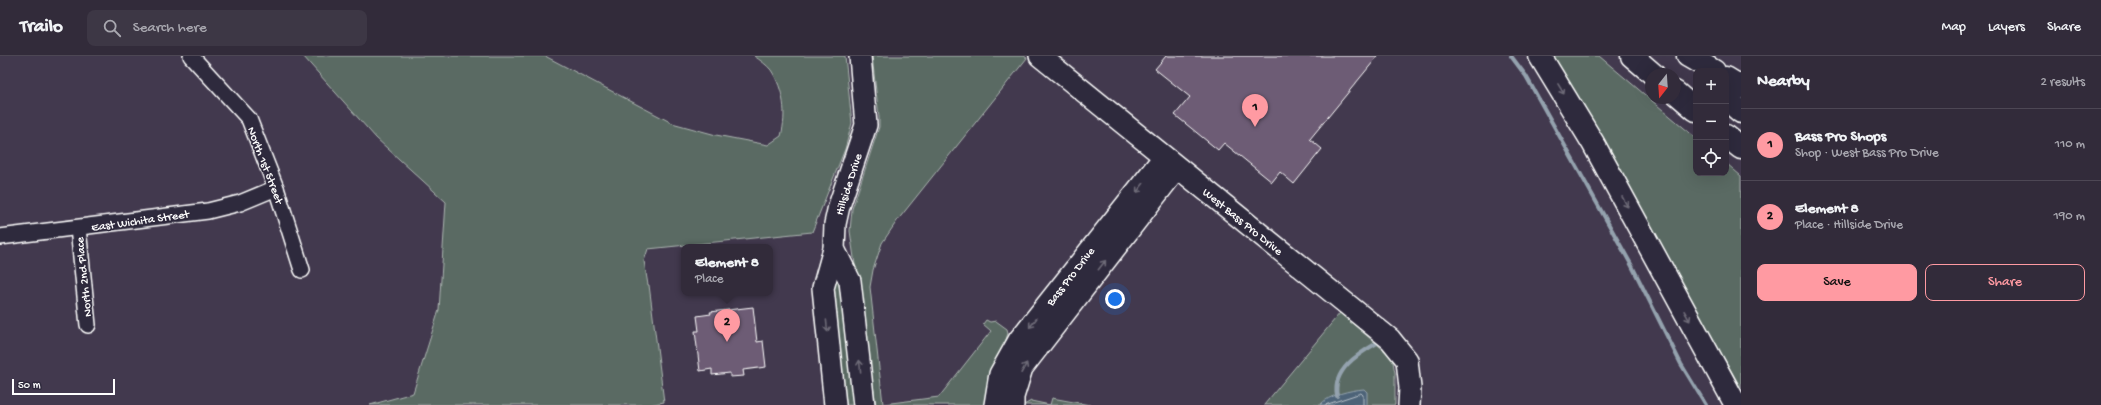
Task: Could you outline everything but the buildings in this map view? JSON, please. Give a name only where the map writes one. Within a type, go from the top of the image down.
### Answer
[{"type":"highway","points":[[1540,56],[1593,143],[1736,405]]},
{"type":"highway","points":[[1632,56],[1646,68]]},
{"type":"highway","points":[[1675,56],[1693,71]]},
{"type":"highway","points":[[1688,56],[1709,68]]},
{"type":"highway","points":[[1729,80],[1741,87]]},
{"type":"highway","points":[[1681,97],[1693,107]]},
{"type":"highway","points":[[1729,102],[1741,112]]},
{"type":"highway","points":[[1729,138],[1741,148]]},
{"type":"street","name":"North 1st Street","points":[[191,56],[249,119],[276,188],[302,270]]},
{"type":"street","name":"Hillside Drive","points":[[860,56],[866,125],[839,206],[835,224],[834,249],[850,281],[864,405]]},
{"type":"street","name":"West Bass Pro Drive","points":[[1040,56],[1390,339],[1407,360],[1410,388],[1409,405]]},
{"type":"street","name":"Bass Pro Drive","points":[[995,405],[1000,374],[1019,340],[1171,163]]},
{"type":"street","name":"Bass Pro Drive","points":[[1013,405],[1013,397],[1022,368],[1171,163]]},
{"type":"street","name":"East Wichita Street","points":[[0,237],[208,211],[240,203],[276,188]]},
{"type":"street","name":"North 2nd Place","points":[[78,228],[88,325]]},
{"type":"street","points":[[834,249],[823,288],[835,405]]},
{"type":"green space","points":[[303,56],[545,56],[672,123],[716,135],[768,145],[781,136],[784,119],[783,102],[779,86],[771,70],[754,56],[845,56],[852,123],[845,149],[812,232],[696,244],[681,244],[681,246],[648,249],[644,261],[649,285],[664,402],[649,405],[370,405],[413,393],[439,310],[446,202],[376,138]]},
{"type":"green space","points":[[872,56],[1024,56],[1027,58],[897,221],[882,243],[873,270],[870,287],[883,404],[939,397],[991,331],[983,324],[986,320],[990,322],[996,321],[1007,329],[1008,333],[987,405],[876,405],[850,231],[852,209],[879,127]]},
{"type":"green space","points":[[1549,56],[1599,56],[1645,95],[1645,104],[1656,104],[1693,135],[1693,176],[1729,176],[1729,166],[1741,176],[1741,388],[1566,81]]},
{"type":"green space","points":[[835,275],[839,284],[855,405],[846,405],[833,286]]},
{"type":"green space","points":[[1340,313],[1392,357],[1395,373],[1395,405],[1264,405]]},
{"type":"green space","points":[[1052,398],[1090,405],[1050,405]]},
{"type":"green space","points":[[1031,401],[1050,405],[1024,405]]},
{"type":"water","points":[[1364,389],[1367,392],[1367,405],[1320,405],[1328,398],[1346,392]]},
{"type":"waterway","points":[[1511,56],[1526,76],[1632,266],[1681,364],[1706,405]]},
{"type":"waterway","points":[[1337,396],[1338,378],[1342,371],[1362,352],[1377,343]]},
{"type":"place","name":"Bass Pro Shops","points":[[1255,127]]},
{"type":"place","name":"Element 8","points":[[727,342]]}]
